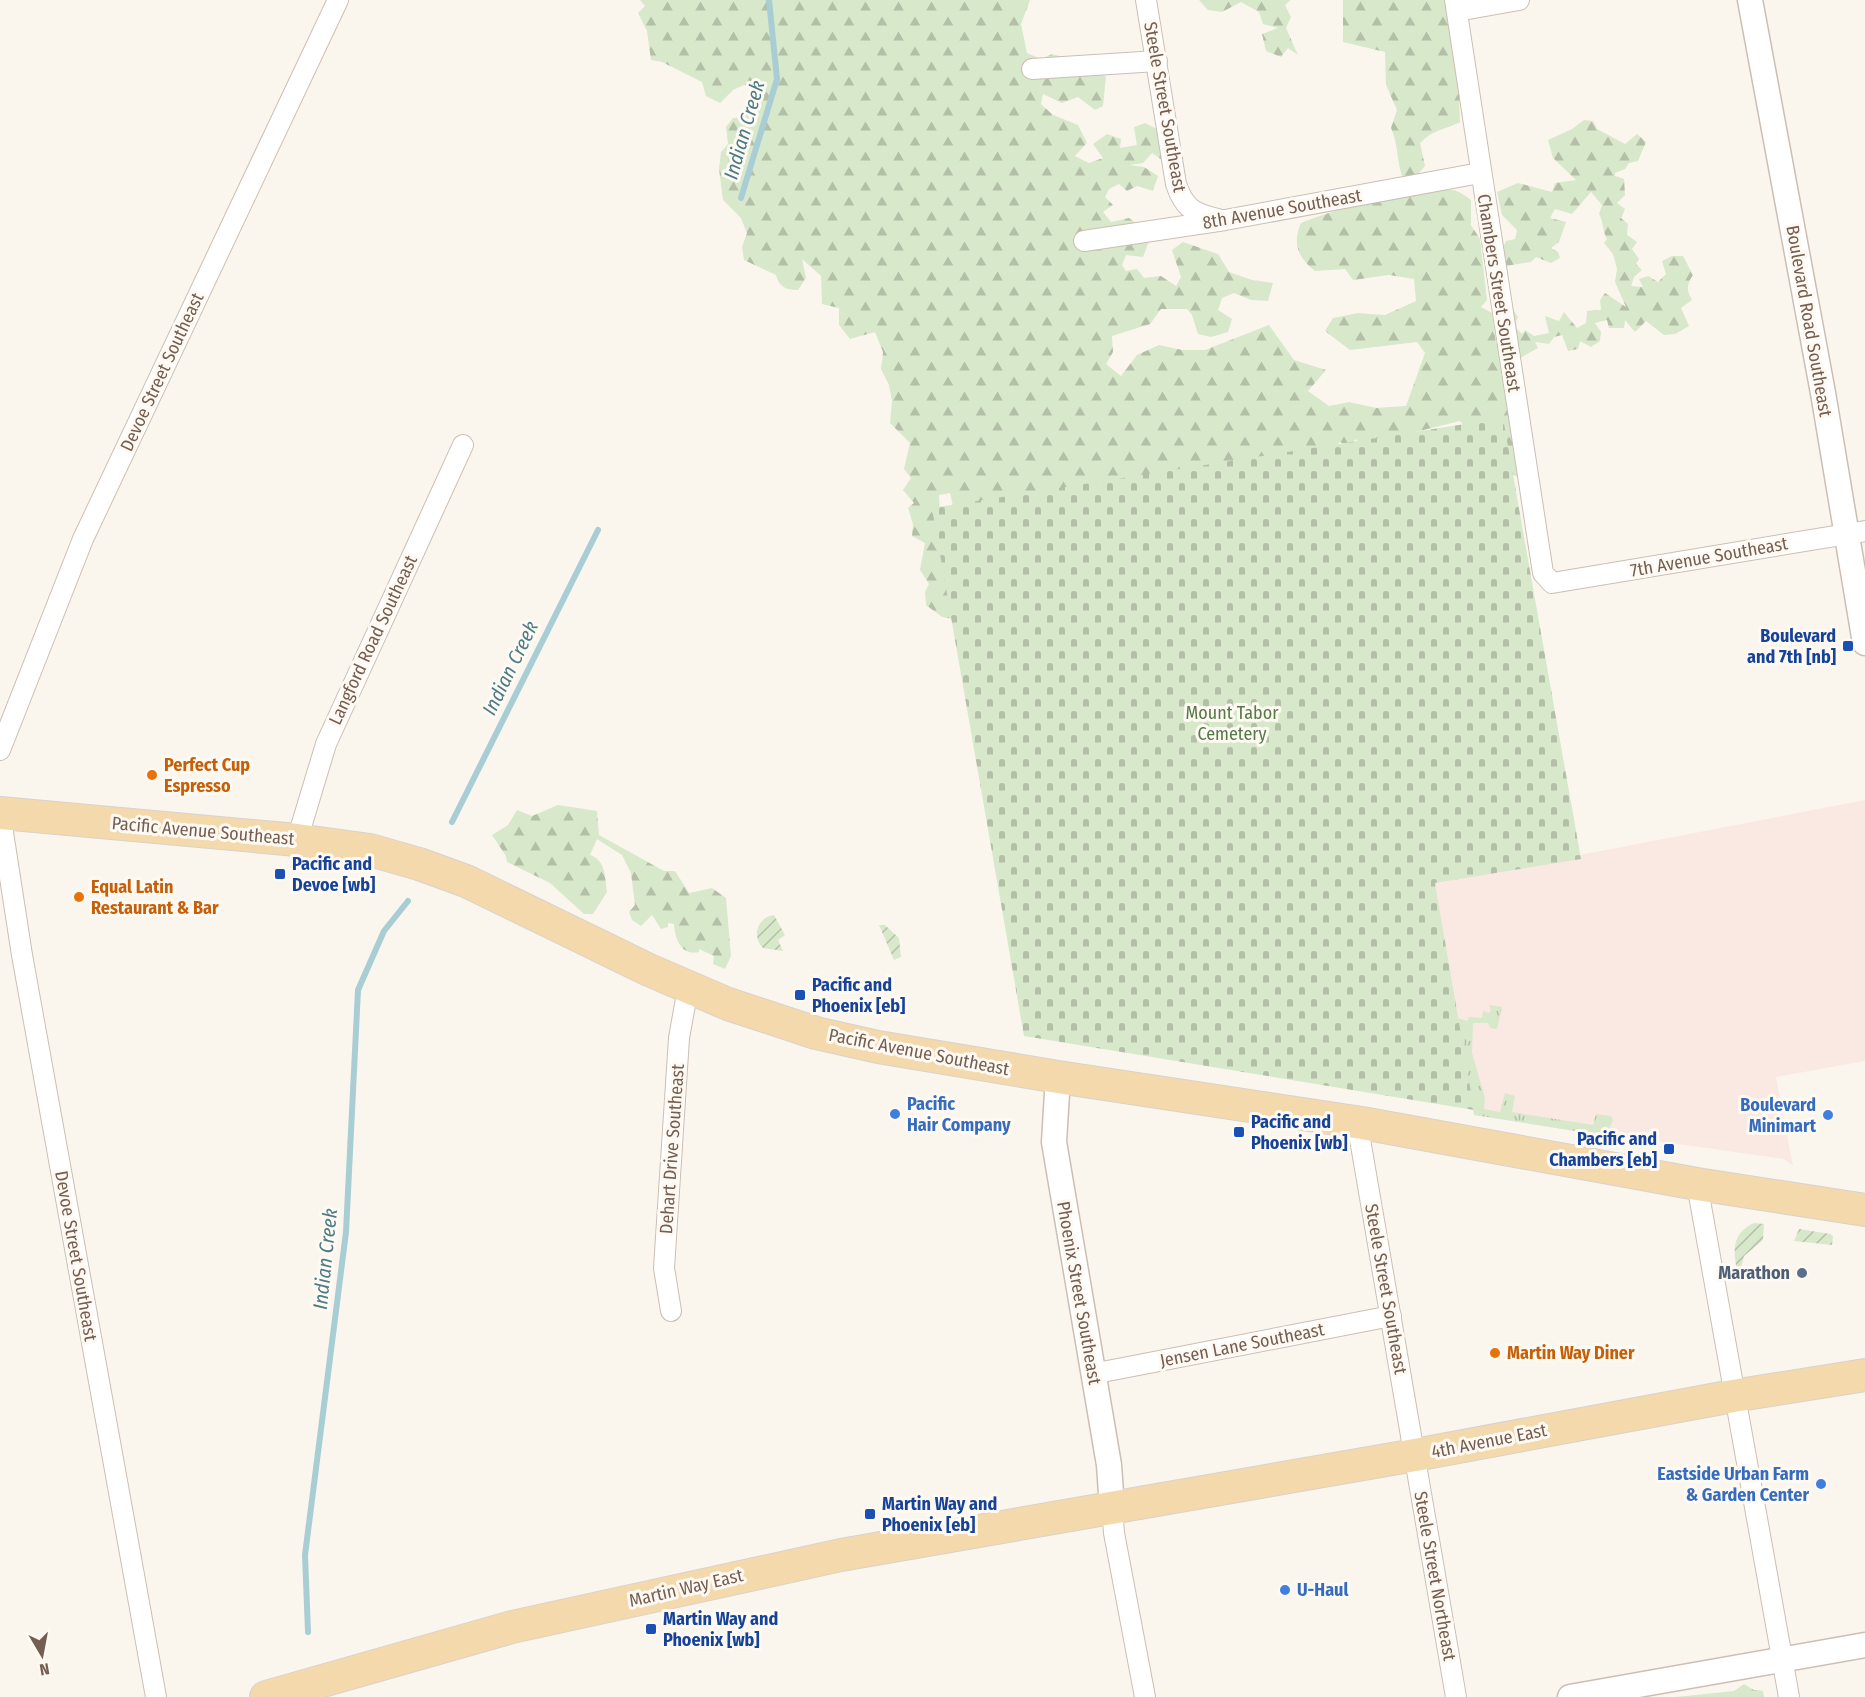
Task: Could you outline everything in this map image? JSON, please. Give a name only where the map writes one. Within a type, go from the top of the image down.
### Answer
[{"type":"main road","name":"Pacific Avenue Southeast","points":[[0,813],[297,840],[370,850],[457,878],[688,988],[774,1020],[878,1047],[1357,1122],[1697,1184],[1865,1210]]},
{"type":"main road","name":"4th Avenue East","points":[[1112,1508],[1733,1396],[1865,1375]]},
{"type":"main road","name":"Martin Way East","points":[[266,1697],[512,1627],[702,1584],[841,1555],[1112,1508]]},
{"type":"street","name":"Devoe Street Southeast","points":[[0,750],[83,538],[338,0]]},
{"type":"street","name":"Steele Street Southeast","points":[[1146,0],[1180,198],[1187,209],[1200,216],[1225,220]]},
{"type":"street","points":[[1456,5],[1519,0]]},
{"type":"street","name":"Boulevard Road Southeast","points":[[1750,0],[1856,532],[1855,586],[1865,643]]},
{"type":"street","name":"Chambers Street Southeast","points":[[1456,5],[1480,173],[1544,573],[1552,583]]},
{"type":"street","points":[[1032,69],[1157,61]]},
{"type":"street","name":"8th Avenue Southeast","points":[[1084,241],[1225,220],[1480,173]]},
{"type":"street","name":"Langford Road Southeast","points":[[297,840],[326,744],[464,446]]},
{"type":"street","name":"7th Avenue Southeast","points":[[1552,583],[1856,532]]},
{"type":"street","points":[[1855,586],[1865,563]]},
{"type":"street","name":"Devoe Street Southeast","points":[[0,813],[22,955],[156,1697]]},
{"type":"street","name":"Dehart Drive Southeast","points":[[671,1311],[664,1268],[679,1038],[688,988]]},
{"type":"street","name":"Phoenix Street Southeast","points":[[1058,1077],[1054,1142],[1109,1465],[1112,1508]]},
{"type":"street","name":"Steele Street Southeast","points":[[1357,1122],[1415,1455]]},
{"type":"street","points":[[1697,1184],[1733,1396],[1789,1697]]},
{"type":"street","name":"Jensen Lane Southeast","points":[[1092,1374],[1390,1316]]},
{"type":"street","name":"Steele Street Northeast","points":[[1415,1455],[1456,1697]]},
{"type":"street","points":[[1112,1508],[1114,1533],[1145,1697]]},
{"type":"street","points":[[1570,1697],[1865,1645]]},
{"type":"shaded area","points":[[1865,800],[1865,1061],[1776,1077],[1793,1166],[1784,1159],[1474,1115],[1435,883]]},
{"type":"green space","points":[[640,0],[1030,0],[1021,24],[1027,53],[1041,59],[1052,54],[1063,57],[1074,75],[1091,68],[1106,77],[1103,106],[1095,110],[1078,97],[1062,103],[1043,94],[1041,104],[1053,115],[1078,125],[1087,143],[1075,156],[1089,163],[1103,158],[1093,144],[1107,134],[1121,139],[1120,148],[1137,145],[1134,127],[1145,123],[1177,139],[1165,162],[1152,153],[1143,163],[1129,165],[1144,167],[1158,176],[1153,191],[1137,186],[1127,191],[1119,184],[1109,189],[1105,197],[1113,205],[1103,212],[1111,222],[1129,218],[1141,227],[1150,239],[1143,257],[1126,255],[1122,265],[1126,271],[1137,269],[1144,278],[1161,276],[1176,286],[1181,277],[1172,250],[1183,242],[1218,254],[1229,272],[1252,280],[1273,283],[1268,301],[1251,300],[1234,293],[1222,298],[1218,310],[1232,319],[1228,332],[1211,337],[1198,334],[1192,315],[1187,309],[1161,309],[1150,324],[1112,336],[1113,352],[1106,364],[1121,376],[1137,355],[1159,345],[1182,350],[1205,350],[1269,325],[1294,360],[1326,370],[1308,391],[1329,406],[1349,402],[1376,408],[1406,406],[1425,353],[1417,342],[1350,350],[1325,331],[1333,318],[1358,313],[1385,315],[1416,301],[1414,279],[1389,275],[1353,280],[1345,269],[1315,271],[1304,261],[1298,250],[1298,230],[1301,223],[1381,199],[1427,191],[1459,192],[1471,200],[1471,225],[1480,239],[1487,300],[1481,307],[1492,313],[1496,343],[1513,358],[1501,374],[1508,394],[1518,477],[1499,469],[1460,421],[1362,445],[1356,439],[1349,446],[1340,442],[1329,450],[957,523],[950,493],[939,495],[940,515],[959,620],[942,617],[926,605],[925,592],[929,584],[920,570],[925,543],[912,536],[913,524],[908,508],[914,503],[903,490],[911,478],[904,469],[910,443],[890,423],[892,401],[889,385],[881,369],[883,352],[875,332],[850,339],[839,325],[839,308],[822,304],[821,276],[802,259],[806,278],[798,290],[784,287],[776,275],[744,260],[742,247],[747,233],[741,218],[723,200],[719,169],[721,152],[728,144],[726,127],[733,118],[742,118],[756,106],[754,88],[744,85],[733,90],[720,103],[706,96],[702,82],[662,62],[651,60],[647,31],[638,13],[645,6]]},
{"type":"green space","points":[[1199,0],[1291,0],[1285,5],[1291,17],[1286,28],[1298,55],[1288,48],[1281,57],[1266,51],[1262,34],[1278,28],[1263,24],[1259,12],[1241,2],[1222,12],[1208,10]]},
{"type":"green space","points":[[1343,0],[1454,0],[1470,72],[1459,100],[1460,122],[1435,132],[1420,143],[1425,166],[1414,179],[1404,181],[1400,168],[1391,128],[1397,110],[1386,85],[1385,52],[1343,42]]},
{"type":"green space","points":[[1584,120],[1593,121],[1597,129],[1625,144],[1637,134],[1646,142],[1638,161],[1629,163],[1625,169],[1615,173],[1615,176],[1624,179],[1625,195],[1617,203],[1625,209],[1621,218],[1628,224],[1627,235],[1637,242],[1632,249],[1639,259],[1636,264],[1642,270],[1634,277],[1631,286],[1643,287],[1639,279],[1648,276],[1658,282],[1666,274],[1662,261],[1672,256],[1683,256],[1693,275],[1688,287],[1692,300],[1681,308],[1689,326],[1675,334],[1664,335],[1646,321],[1635,332],[1625,320],[1624,328],[1609,328],[1607,320],[1595,323],[1601,332],[1600,341],[1591,347],[1580,341],[1578,349],[1568,351],[1562,335],[1554,337],[1549,344],[1535,342],[1538,348],[1520,358],[1513,353],[1508,317],[1514,311],[1518,317],[1517,329],[1522,334],[1525,330],[1534,336],[1549,333],[1545,316],[1559,321],[1564,312],[1577,328],[1586,323],[1587,311],[1601,310],[1600,300],[1605,293],[1626,307],[1615,282],[1617,269],[1613,254],[1604,243],[1607,239],[1599,214],[1602,205],[1591,192],[1572,214],[1555,209],[1550,218],[1566,222],[1559,242],[1551,248],[1558,252],[1560,258],[1551,263],[1536,257],[1531,262],[1505,266],[1500,253],[1506,241],[1515,239],[1517,230],[1502,215],[1497,192],[1518,183],[1552,192],[1555,183],[1576,180],[1553,158],[1548,140],[1572,129]]},
{"type":"green space","name":"Mount Tabor Cemetery","points":[[1503,418],[1581,859],[1435,883],[1474,1110],[1024,1036],[932,508]]},
{"type":"green space","points":[[558,805],[597,811],[599,835],[664,871],[675,871],[689,893],[712,888],[726,898],[731,956],[725,969],[713,964],[714,956],[699,949],[699,952],[693,953],[683,949],[678,941],[674,924],[668,923],[668,927],[661,929],[652,915],[641,926],[632,920],[629,912],[635,905],[631,873],[622,855],[597,839],[590,855],[602,865],[607,892],[593,914],[584,914],[550,883],[507,862],[506,856],[492,835],[508,825],[517,810],[532,816]]},
{"type":"green space","points":[[774,915],[785,935],[778,940],[783,951],[763,948],[757,938],[760,923],[768,916]]},
{"type":"green space","points":[[879,925],[885,925],[899,938],[901,957],[894,960]]},
{"type":"green space","points":[[1489,1005],[1502,1007],[1497,1029],[1490,1028],[1488,1023],[1473,1023],[1472,1053],[1485,1098],[1484,1109],[1500,1112],[1505,1093],[1515,1096],[1512,1112],[1593,1125],[1596,1114],[1611,1116],[1613,1120],[1606,1136],[1474,1115],[1458,1018],[1467,1021],[1469,1017],[1482,1018],[1483,1011],[1489,1013],[1491,1010]]},
{"type":"green space","points":[[1754,1223],[1764,1224],[1763,1240],[1744,1256],[1741,1268],[1746,1273],[1743,1282],[1739,1282],[1735,1256],[1736,1241],[1745,1228]]},
{"type":"green space","points":[[1799,1229],[1830,1234],[1833,1236],[1832,1245],[1794,1241]]},
{"type":"green space","points":[[1744,1684],[1754,1690],[1763,1691],[1764,1697],[1676,1697],[1734,1691]]},
{"type":"waterway","name":"Indian Creek","points":[[741,198],[777,79],[769,0]]},
{"type":"waterway","name":"Indian Creek","points":[[452,822],[598,530]]},
{"type":"waterway","name":"Indian Creek","points":[[308,1632],[305,1555],[346,1232],[358,990],[384,931],[408,901]]},
{"type":"place","name":"Boulevard and 7th [nb]","points":[[1848,646]]},
{"type":"place","name":"Perfect Cup Espresso","points":[[152,775]]},
{"type":"place","name":"Pacific and Devoe [wb]","points":[[280,874]]},
{"type":"place","name":"Equal Latin Restaurant & Bar","points":[[79,897]]},
{"type":"place","name":"Pacific and Phoenix [eb]","points":[[800,995]]},
{"type":"place","name":"Pacific Hair Company","points":[[895,1114]]},
{"type":"place","name":"Boulevard Minimart","points":[[1828,1115]]},
{"type":"place","name":"Pacific and Phoenix [wb]","points":[[1239,1132]]},
{"type":"place","name":"Pacific and Chambers [eb]","points":[[1669,1149]]},
{"type":"place","name":"Marathon","points":[[1802,1273]]},
{"type":"place","name":"Martin Way Diner","points":[[1495,1353]]},
{"type":"place","name":"Eastside Urban Farm & Garden Center","points":[[1821,1484]]},
{"type":"place","name":"Martin Way and Phoenix [eb]","points":[[870,1514]]},
{"type":"place","name":"U-Haul","points":[[1285,1590]]},
{"type":"place","name":"Martin Way and Phoenix [wb]","points":[[651,1629]]}]
